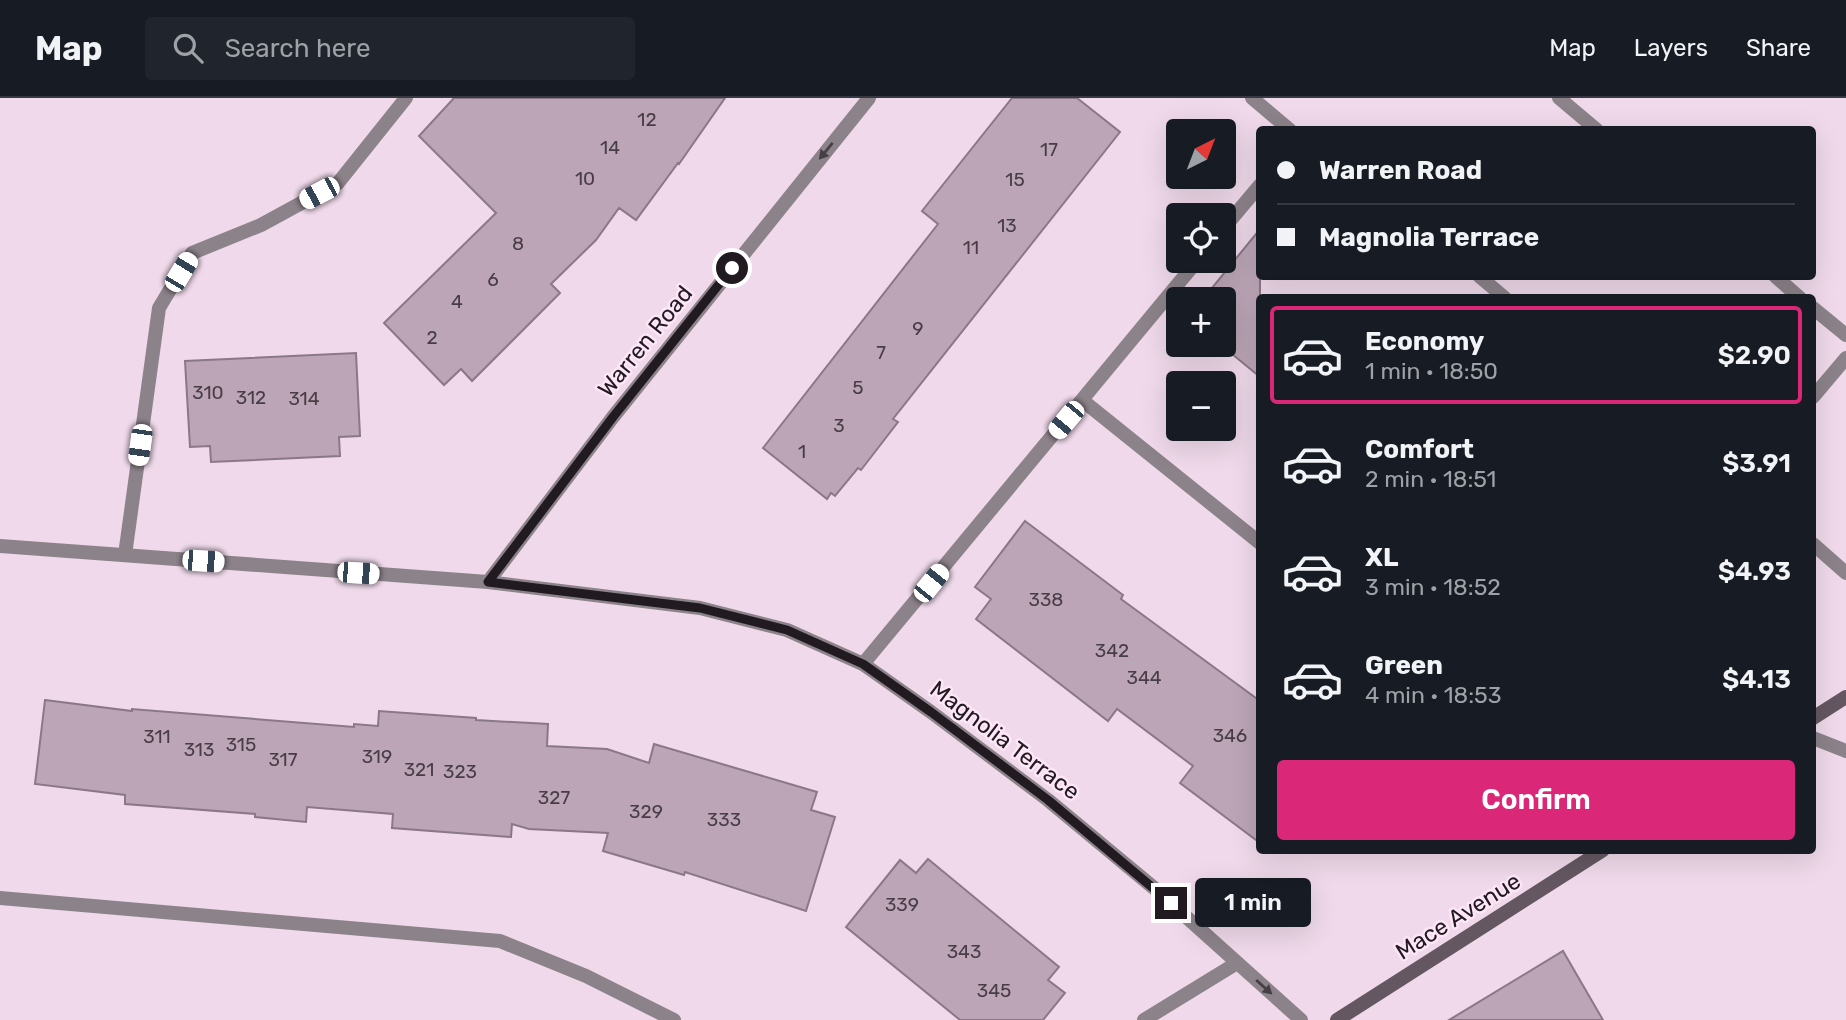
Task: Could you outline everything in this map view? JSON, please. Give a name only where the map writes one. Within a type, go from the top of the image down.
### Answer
[{"type":"main road","points":[[1816,716],[1846,697]]},
{"type":"main road","name":"Mace Avenue","points":[[1336,1020],[1597,854]]},
{"type":"street","points":[[125,555],[159,308],[192,253],[261,225],[338,183],[406,98]]},
{"type":"street","name":"Warren Road","points":[[488,582],[613,417],[869,98]]},
{"type":"street","points":[[1252,98],[1285,126]]},
{"type":"street","points":[[1559,98],[1592,126]]},
{"type":"street","points":[[1236,214],[1256,190]]},
{"type":"street","points":[[863,664],[1187,273]]},
{"type":"street","points":[[1484,280],[1500,294]]},
{"type":"street","points":[[1780,280],[1795,294]]},
{"type":"street","points":[[1816,310],[1846,335]]},
{"type":"street","points":[[1816,393],[1846,358]]},
{"type":"street","points":[[1082,400],[1256,540]]},
{"type":"street","name":"Magnolia Terrace","points":[[0,546],[488,582],[700,608],[787,630],[863,664],[1048,800],[1154,888],[1301,1020]]},
{"type":"street","points":[[1816,547],[1846,573]]},
{"type":"street","points":[[1816,739],[1846,751]]},
{"type":"street","points":[[0,898],[500,941],[586,976],[674,1020]]},
{"type":"street","points":[[1144,1020],[1237,963]]},
{"type":"building","points":[[454,98],[725,98],[636,220],[619,208],[596,240],[551,284],[560,293],[472,381],[461,369],[444,385],[384,323],[496,213],[419,136]]},
{"type":"building","points":[[1012,98],[1077,98],[1120,132],[893,419],[898,422],[861,470],[858,468],[835,496],[831,493],[827,499],[763,448],[938,224],[922,211]]},
{"type":"building","points":[[1256,234],[1256,280],[1260,280],[1260,294],[1256,294],[1256,374],[1236,357],[1236,287],[1213,287],[1224,273],[1236,273],[1236,258]]},
{"type":"building","points":[[356,353],[360,436],[339,437],[340,456],[211,462],[210,446],[190,447],[185,361]]},
{"type":"building","points":[[1025,521],[1123,595],[1121,599],[1256,698],[1256,840],[1180,783],[1193,766],[1117,709],[1108,721],[976,619],[991,599],[975,587]]},
{"type":"building","points":[[45,700],[132,711],[354,727],[354,724],[378,726],[379,711],[548,724],[547,746],[607,749],[649,763],[654,744],[817,792],[811,810],[835,817],[806,911],[685,872],[684,875],[603,851],[608,833],[529,829],[512,824],[511,837],[392,828],[393,814],[307,807],[306,822],[255,817],[255,814],[125,804],[125,795],[35,784]]},
{"type":"building","points":[[928,859],[1059,967],[1048,980],[1065,993],[1043,1020],[960,1020],[846,927],[900,860],[916,873]]},
{"type":"building","points":[[1563,951],[1603,1020],[1449,1020]]},
{"type":"route","points":[[732,268],[613,417],[488,582],[700,608],[787,630],[863,664],[1048,800],[1171,903]]}]
